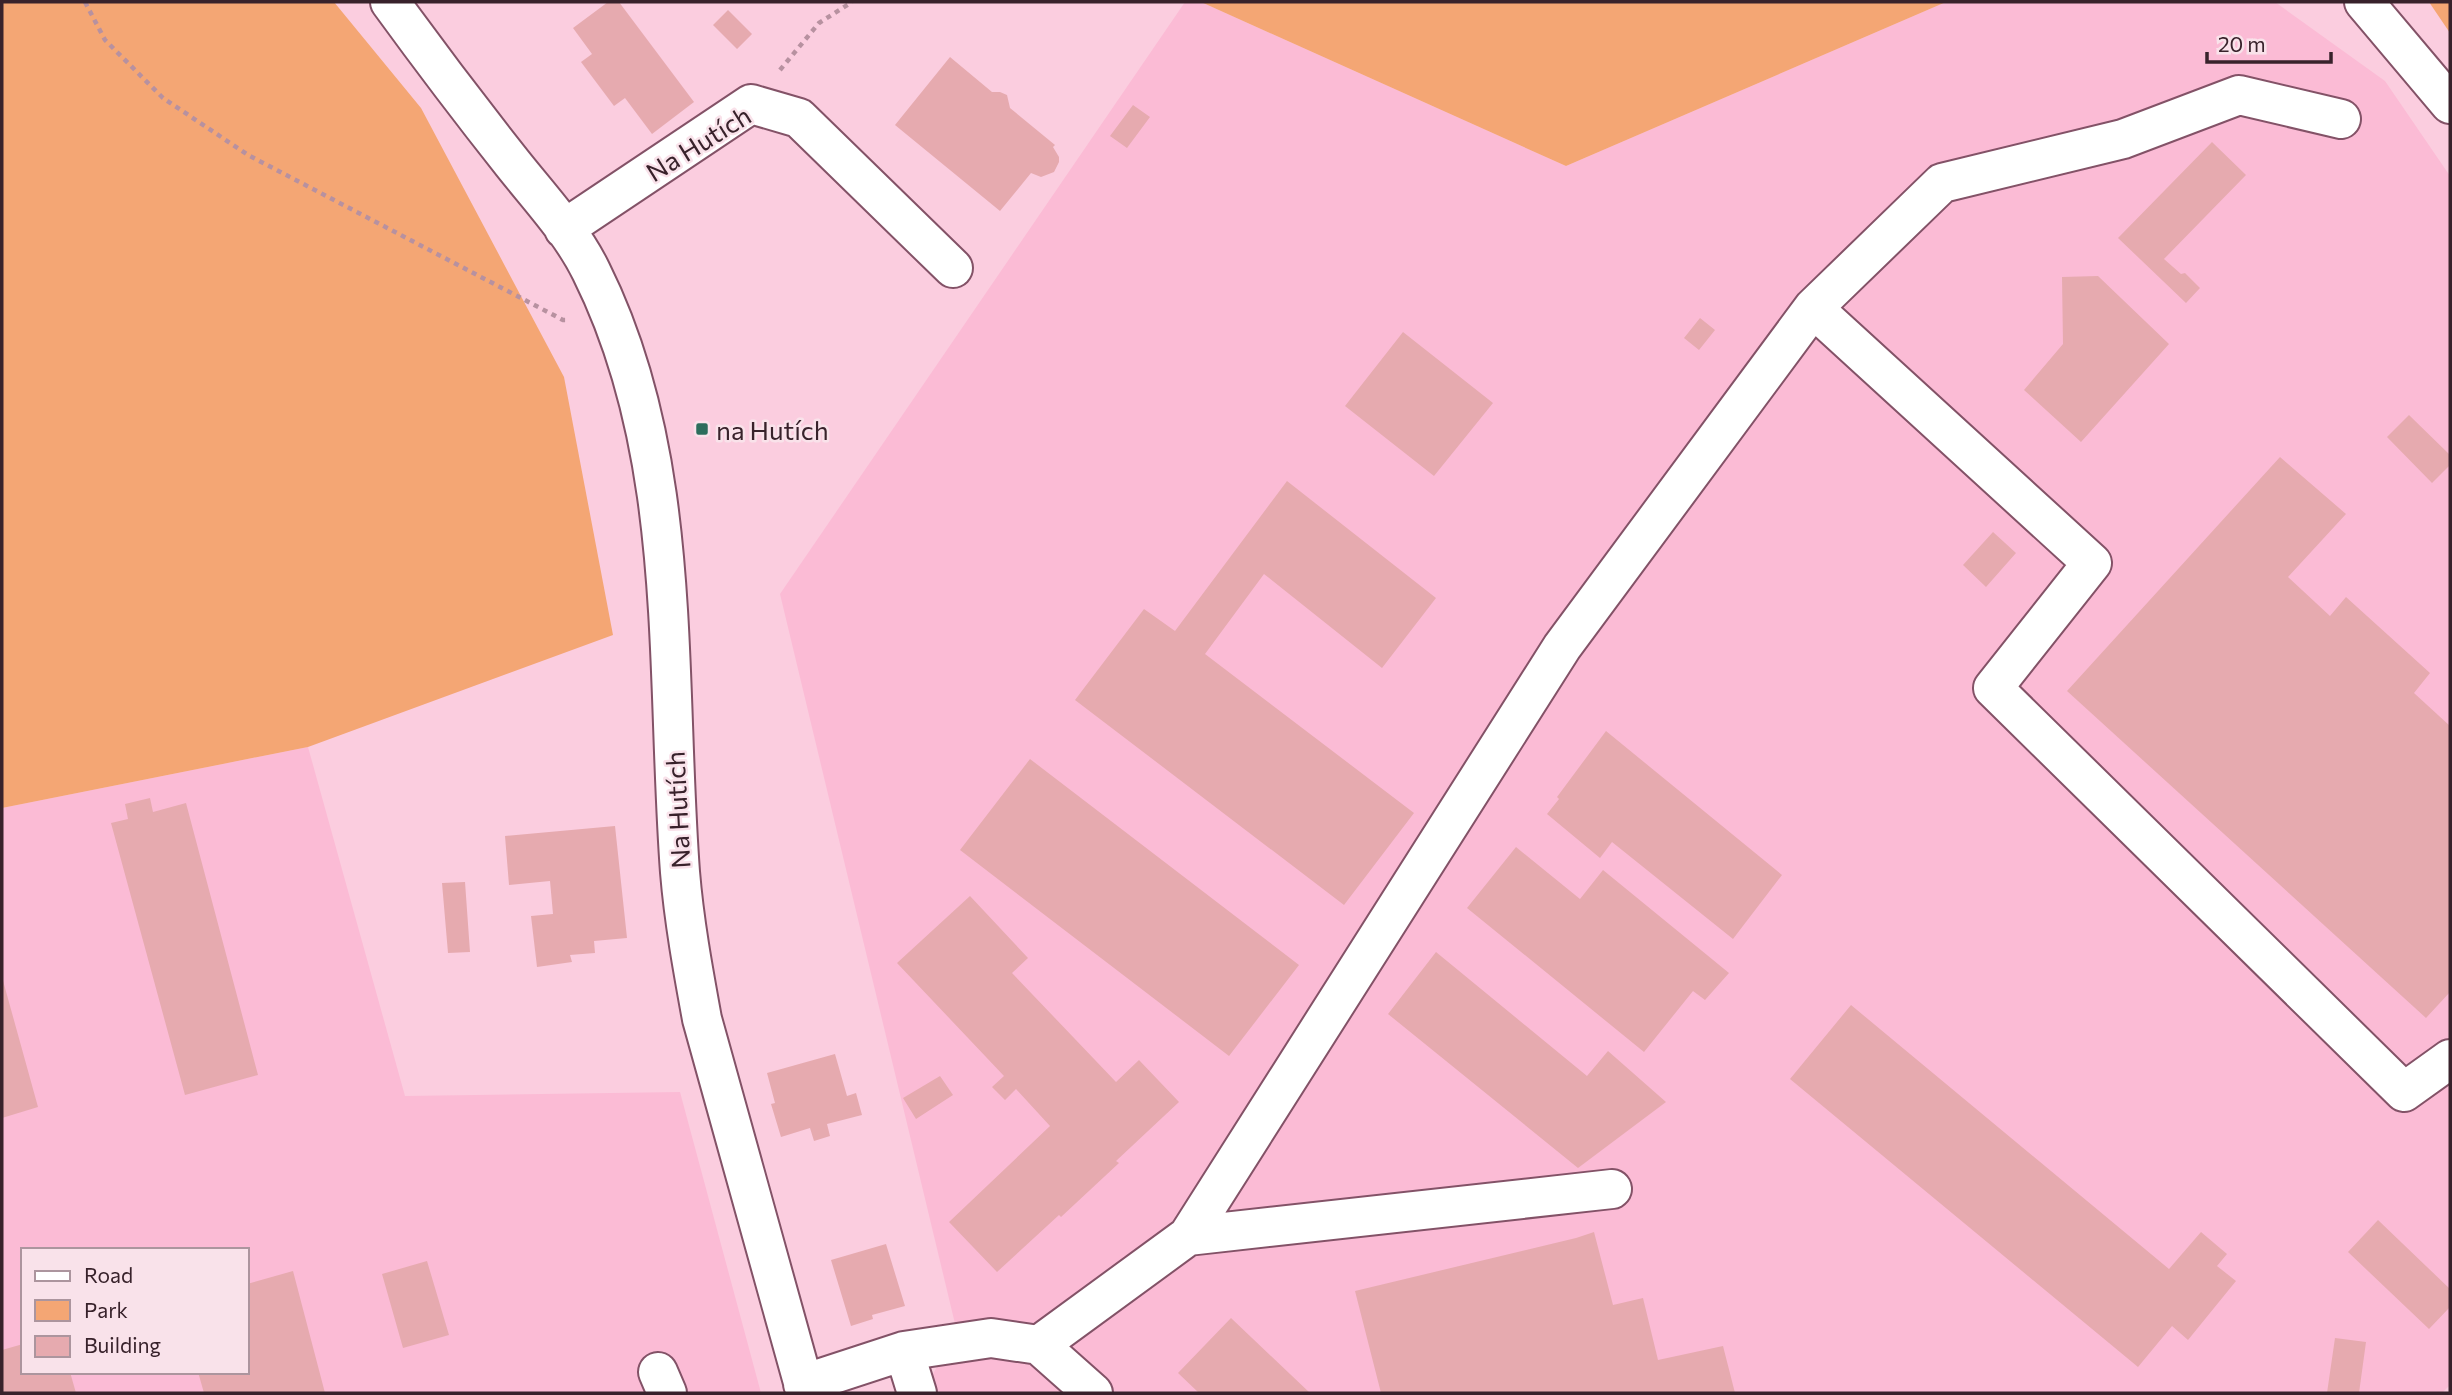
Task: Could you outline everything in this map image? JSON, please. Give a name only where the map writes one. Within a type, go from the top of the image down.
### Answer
[{"type":"street","name":"Na Hutích","points":[[390,2],[564,229],[590,268],[633,374],[648,436],[665,566],[680,873],[691,961],[702,1019],[805,1389]]},
{"type":"street","points":[[2364,2],[2450,104]]},
{"type":"street","points":[[1039,1345],[1188,1236],[1562,647],[1813,307],[1942,183],[2123,139],[2239,95],[2341,119]]},
{"type":"street","name":"Na Hutích","points":[[564,229],[751,104],[799,118],[953,268]]},
{"type":"street","points":[[1813,307],[2092,563],[1993,688],[2404,1092],[2450,1059]]},
{"type":"street","points":[[1188,1236],[1612,1189]]},
{"type":"street","points":[[805,1389],[904,1351],[991,1338],[1039,1345],[1093,1393]]},
{"type":"street","points":[[904,1351],[917,1393]]},
{"type":"path","points":[[85,2],[106,40],[163,98],[248,155],[563,320],[610,313]]},
{"type":"path","points":[[751,104],[819,23],[852,2]]},
{"type":"shaded area","points":[[1185,2],[1201,2],[1566,166],[1946,2],[2275,2],[2385,81],[2450,176],[2450,1385],[2442,1393],[922,1393],[957,1332],[780,594]]},
{"type":"shaded area","points":[[308,747],[405,1096],[680,1092],[761,1393],[2,1393],[2,808]]},
{"type":"green space","points":[[2,2],[334,2],[421,108],[564,377],[613,635],[308,747],[2,808]]},
{"type":"green space","points":[[1201,2],[1946,2],[1566,166]]},
{"type":"green space","points":[[2429,2],[2450,2],[2450,33]]},
{"type":"building","points":[[608,2],[619,2],[694,102],[652,134],[625,98],[614,106],[581,62],[592,54],[573,28]]},
{"type":"building","points":[[728,10],[752,34],[737,49],[713,25]]},
{"type":"building","points":[[950,57],[992,92],[1007,95],[1010,108],[1055,145],[1053,147],[1059,157],[1054,172],[1041,177],[1031,173],[1000,211],[895,125]]},
{"type":"building","points":[[1133,105],[1150,117],[1127,148],[1110,136]]},
{"type":"building","points":[[2212,142],[2246,175],[2164,259],[2181,274],[2185,273],[2200,288],[2186,303],[2118,238]]},
{"type":"building","points":[[2098,276],[2169,344],[2081,442],[2024,390],[2063,344],[2062,277]]},
{"type":"building","points":[[1700,318],[1715,330],[1699,350],[1684,338]]},
{"type":"building","points":[[1403,332],[1493,403],[1434,476],[1345,406]]},
{"type":"building","points":[[2409,415],[2450,455],[2450,465],[2432,483],[2387,437]]},
{"type":"building","points":[[2280,457],[2346,514],[2288,577],[2330,616],[2346,597],[2430,673],[2414,693],[2450,726],[2450,992],[2426,1018],[2067,691]]},
{"type":"building","points":[[1287,481],[1436,598],[1382,668],[1264,574],[1205,654],[1414,813],[1344,905],[1075,700],[1144,609],[1175,631]]},
{"type":"building","points":[[1993,532],[2016,553],[1986,587],[1963,565]]},
{"type":"building","points":[[1606,731],[1782,875],[1733,939],[1612,842],[1600,858],[1547,814]]},
{"type":"building","points":[[1030,759],[1299,965],[1229,1056],[960,850]]},
{"type":"building","points":[[150,798],[153,812],[186,803],[258,1075],[185,1095],[111,823],[128,819],[125,804]]},
{"type":"building","points":[[615,826],[627,938],[594,941],[595,953],[570,955],[572,962],[537,967],[531,916],[553,914],[550,881],[509,885],[505,836]]},
{"type":"building","points":[[1516,847],[1580,899],[1603,870],[1729,973],[1705,1000],[1693,991],[1644,1052],[1467,908]]},
{"type":"building","points":[[465,882],[470,952],[448,953],[442,883]]},
{"type":"building","points":[[970,896],[1028,958],[1012,973],[1116,1082],[1139,1060],[1179,1102],[1116,1161],[1119,1163],[997,1272],[949,1222],[1050,1126],[1016,1089],[1005,1100],[992,1087],[1004,1076],[897,963]]},
{"type":"building","points":[[1436,952],[1587,1076],[1608,1051],[1666,1102],[1578,1168],[1388,1014]]},
{"type":"building","points":[[2,977],[38,1107],[2,1118]]},
{"type":"building","points":[[1851,1005],[2169,1269],[2201,1232],[2227,1254],[2217,1266],[2236,1281],[2188,1340],[2172,1326],[2138,1367],[1790,1079]]},
{"type":"building","points":[[835,1054],[847,1096],[856,1093],[862,1115],[827,1124],[830,1136],[814,1141],[810,1128],[781,1137],[771,1104],[775,1103],[767,1073]]},
{"type":"building","points":[[940,1076],[953,1095],[916,1119],[903,1098]]},
{"type":"building","points":[[2378,1220],[2450,1289],[2450,1307],[2429,1329],[2348,1252]]},
{"type":"building","points":[[1594,1232],[1613,1305],[1643,1298],[1658,1360],[1723,1346],[1735,1393],[1381,1393],[1355,1291]]},
{"type":"building","points":[[886,1244],[905,1306],[872,1315],[873,1319],[851,1326],[831,1260]]},
{"type":"building","points":[[427,1261],[449,1335],[403,1348],[382,1274]]},
{"type":"building","points":[[293,1271],[325,1393],[204,1393],[199,1374],[248,1374],[248,1284]]},
{"type":"building","points":[[1231,1318],[1310,1393],[1199,1393],[1178,1373]]},
{"type":"building","points":[[2335,1338],[2366,1342],[2359,1393],[2327,1393]]},
{"type":"building","points":[[21,1345],[21,1374],[71,1374],[76,1393],[2,1393],[2,1350]]},
{"type":"place","name":"na Hutích","points":[[702,429]]}]
